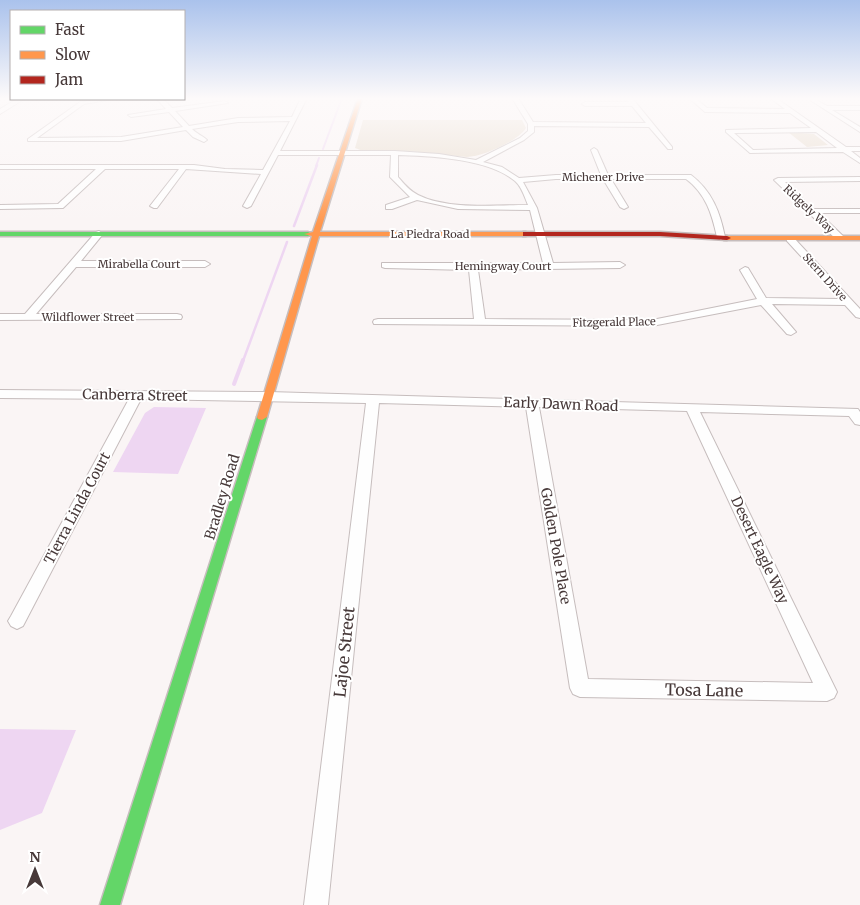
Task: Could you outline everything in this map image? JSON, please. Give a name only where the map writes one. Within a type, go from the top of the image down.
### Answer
[{"type":"street","points":[[247,206],[282,140]]},
{"type":"street","name":"Bradley Road","points":[[110,905],[269,396],[316,234],[346,140]]},
{"type":"street","points":[[477,162],[520,140]]},
{"type":"street","points":[[664,140],[670,148]]},
{"type":"street","points":[[738,140],[749,151],[860,149]]},
{"type":"street","points":[[831,140],[860,161]]},
{"type":"street","points":[[594,150],[605,176],[624,207]]},
{"type":"street","points":[[275,153],[423,154],[477,162],[497,168],[519,180],[527,194],[533,208],[549,266]]},
{"type":"street","points":[[394,154],[394,177],[403,188],[416,198]]},
{"type":"street","points":[[0,167],[184,167],[225,172],[266,172]]},
{"type":"street","points":[[0,206],[60,206],[103,167]]},
{"type":"street","points":[[154,206],[184,167]]},
{"type":"street","name":"Michener Drive","points":[[519,180],[556,176],[688,177],[709,198],[715,210],[721,237]]},
{"type":"street","name":"Ridgely Way","points":[[840,238],[778,180],[860,179]]},
{"type":"street","points":[[389,207],[416,198],[472,207],[533,208]]},
{"type":"street","points":[[812,211],[860,211]]},
{"type":"street","name":"La Piedra Road","points":[[0,234],[660,234],[790,239],[860,238]]},
{"type":"street","points":[[28,317],[99,234]]},
{"type":"street","name":"Stern Drive","points":[[790,239],[860,315]]},
{"type":"street","name":"Mirabella Court","points":[[74,264],[205,264]]},
{"type":"street","name":"Hemingway Court","points":[[385,265],[473,267],[620,265]]},
{"type":"street","points":[[473,267],[480,322]]},
{"type":"street","points":[[745,270],[763,301],[790,332]]},
{"type":"street","name":"Fitzgerald Place","points":[[378,322],[652,323],[763,301],[848,302]]},
{"type":"street","name":"Wildflower Street","points":[[0,317],[176,317]]},
{"type":"street","name":"Canberra Street","points":[[0,394],[269,396]]},
{"type":"street","name":"Tierra Linda Court","points":[[17,621],[137,395]]},
{"type":"street","name":"Early Dawn Road","points":[[269,396],[692,408],[857,417]]},
{"type":"street","name":"Lajoe Street","points":[[316,905],[373,398]]},
{"type":"street","name":"Golden Pole Place","points":[[532,403],[580,688]]},
{"type":"street","name":"Desert Eagle Way","points":[[692,408],[828,692]]},
{"type":"street","name":"Tosa Lane","points":[[580,688],[828,692]]},
{"type":"shaded area","points":[[357,140],[512,140],[481,154],[467,157],[409,151],[363,151],[355,148]]},
{"type":"shaded area","points":[[798,140],[822,140],[828,145],[807,147]]},
{"type":"shaded area","points":[[154,407],[206,408],[178,474],[113,472],[145,413]]},
{"type":"shaded area","points":[[0,729],[76,730],[42,813],[0,830]]},
{"type":"waterway","points":[[323,149],[326,140]]},
{"type":"waterway","points":[[316,166],[319,158]]},
{"type":"waterway","points":[[294,226],[317,165]]},
{"type":"waterway","points":[[243,361],[287,242]]},
{"type":"waterway","points":[[234,384],[243,360]]},
{"type":"traffic: fast","points":[[0,234],[308,234]]},
{"type":"traffic: fast","points":[[110,905],[262,417]]},
{"type":"traffic: slow","points":[[262,417],[314,241],[346,140]]},
{"type":"traffic: slow","points":[[308,234],[526,234]]},
{"type":"traffic: slow","points":[[727,238],[860,238]]},
{"type":"traffic: jam","points":[[526,234],[660,234],[727,238]]}]
